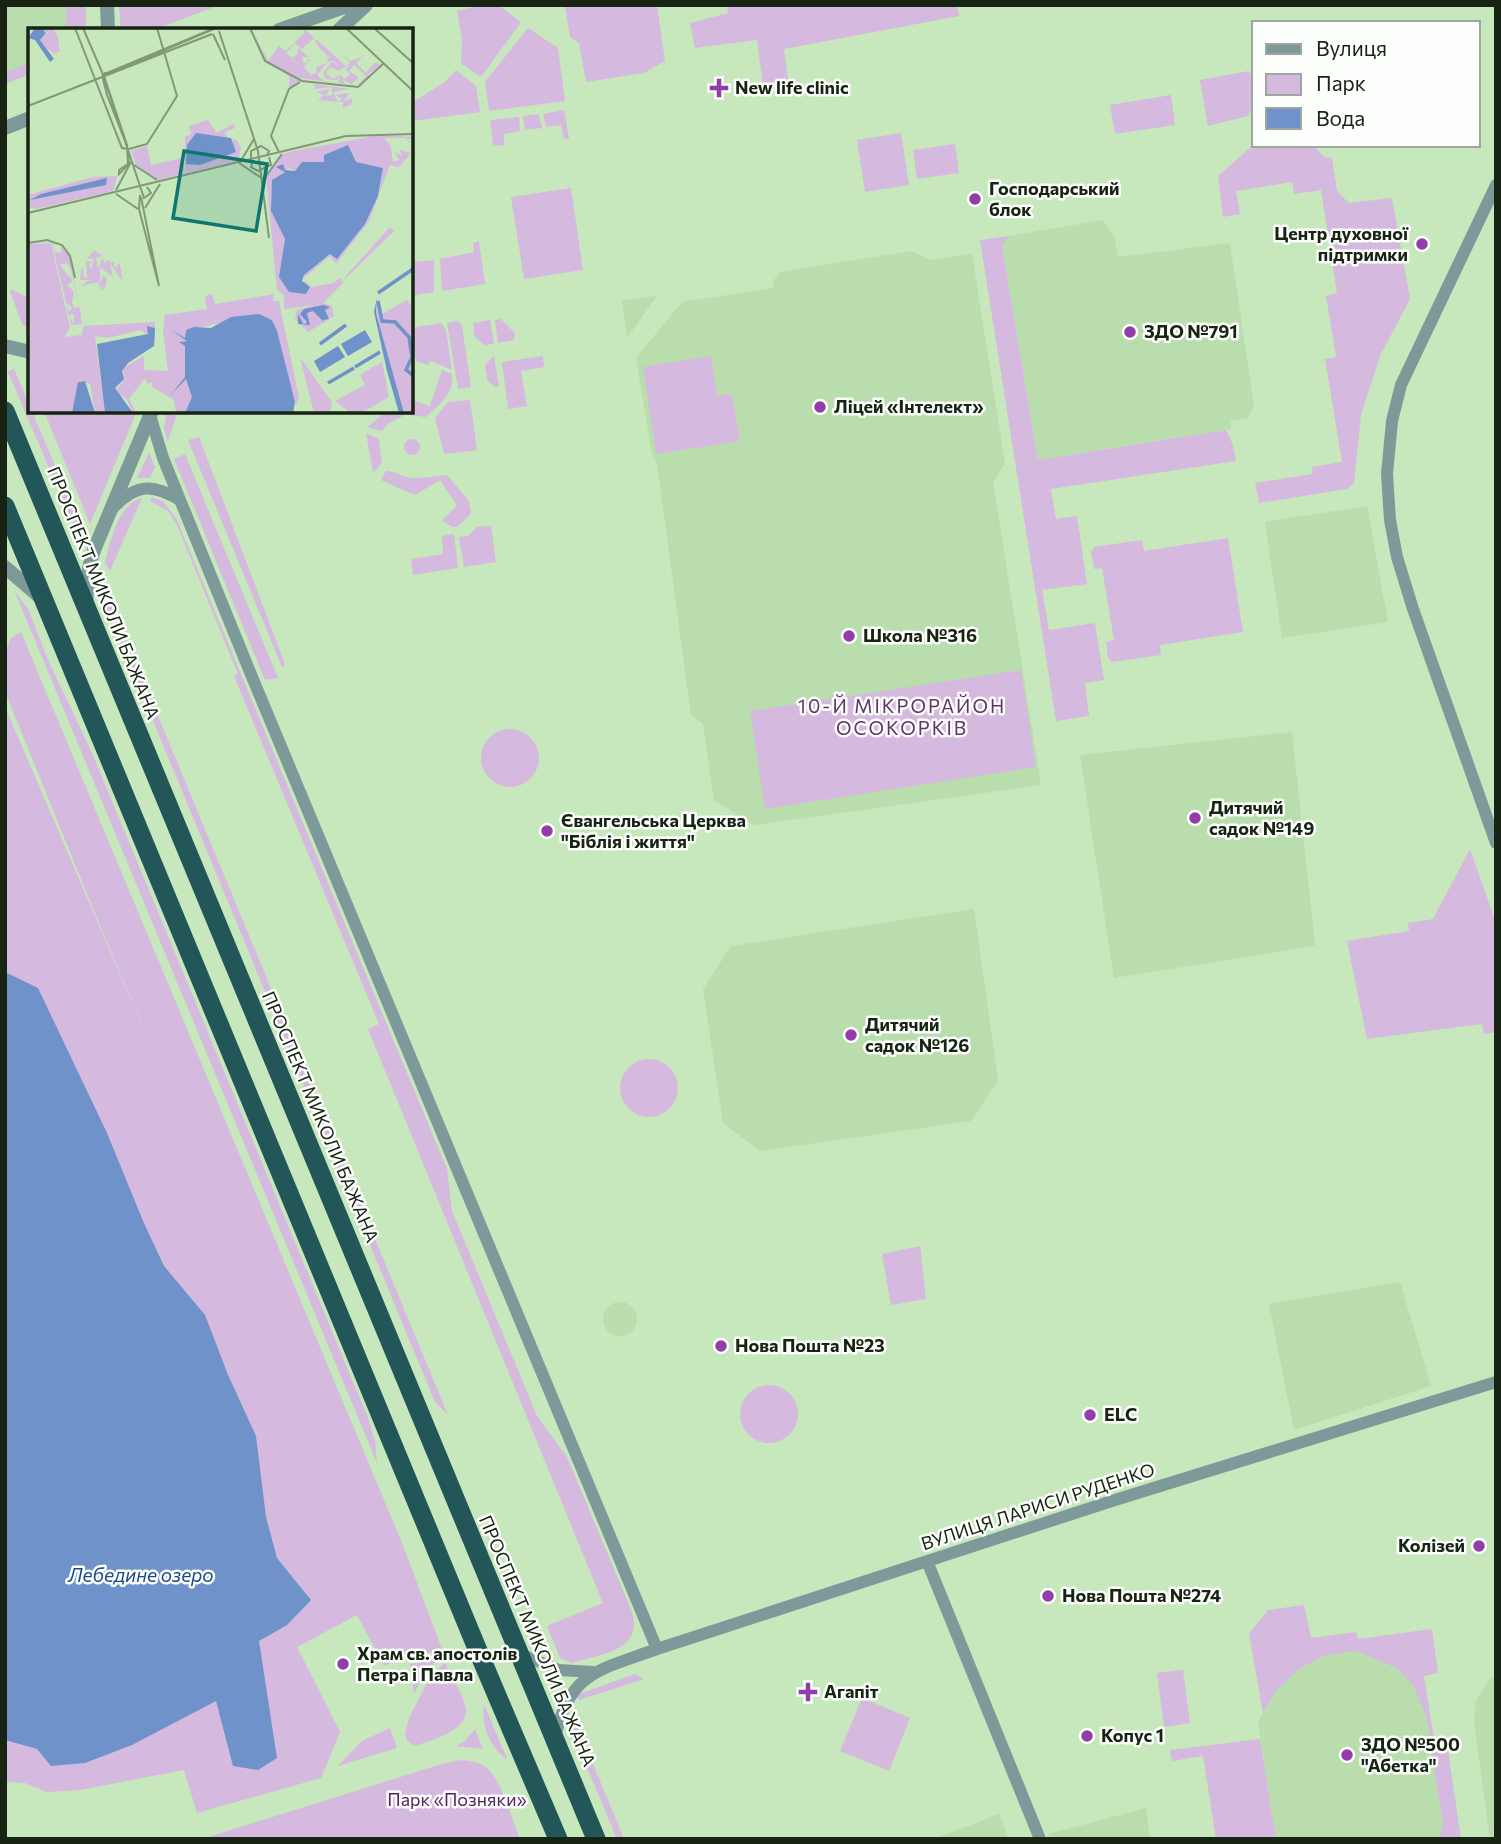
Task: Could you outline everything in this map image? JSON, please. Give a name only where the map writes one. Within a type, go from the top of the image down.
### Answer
[{"type":"highway","name":"ПРОСПЕКТ МИКОЛИ БАЖАНА","points":[[5,411],[596,1839]]},
{"type":"highway","points":[[5,506],[558,1839]]},
{"type":"street","points":[[107,5],[108,28]]},
{"type":"street","points":[[285,28],[350,5]]},
{"type":"street","points":[[341,28],[366,5]]},
{"type":"street","points":[[5,128],[28,118]]},
{"type":"street","points":[[1496,185],[1401,385],[1392,421],[1387,474],[1390,520],[1397,557],[1496,843]]},
{"type":"street","points":[[5,346],[28,352]]},
{"type":"street","points":[[86,609],[89,568],[108,514],[151,413]]},
{"type":"street","points":[[151,413],[163,458],[180,500],[657,1649]]},
{"type":"street","points":[[108,514],[127,494],[137,490],[157,488],[180,500]]},
{"type":"street","points":[[5,567],[43,599]]},
{"type":"street","name":"ВУЛИЦЯ ЛАРИСИ РУДЕНКО","points":[[555,1739],[563,1706],[578,1684],[593,1672],[1102,1504],[1496,1382]]},
{"type":"street","points":[[927,1561],[1040,1839]]},
{"type":"street","name":"ВУЛИЦЯ ЛАРИСИ РУДЕНКО","points":[[520,1654],[559,1670],[593,1672]]},
{"type":"shaded area","points":[[5,5],[83,5],[85,28],[28,28],[28,75],[5,84]]},
{"type":"shaded area","name":"ЗДО №791","points":[[1103,220],[1114,236],[1118,257],[1230,243],[1254,406],[1248,418],[1231,421],[1231,429],[1038,460],[1002,246],[1008,236]]},
{"type":"shaded area","points":[[911,251],[931,260],[972,254],[1005,464],[993,482],[1041,785],[754,825],[714,800],[703,724],[691,715],[657,463],[652,455],[636,358],[682,302],[773,288],[775,278],[781,272]]},
{"type":"shaded area","points":[[657,296],[627,338],[622,300]]},
{"type":"shaded area","points":[[1367,506],[1388,622],[1282,638],[1265,522]]},
{"type":"shaded area","name":"Дитячий садок №149","points":[[1292,732],[1315,946],[1114,978],[1080,755]]},
{"type":"shaded area","name":"Дитячий садок №126","points":[[974,909],[998,1080],[971,1121],[760,1151],[723,1123],[703,989],[731,946]]},
{"type":"shaded area","points":[[1400,1282],[1431,1386],[1294,1430],[1269,1304]]},
{"type":"shaded area","points":[[620,1302],[632,1307],[637,1319],[632,1331],[620,1336],[608,1331],[603,1319],[608,1307]]},
{"type":"shaded area","name":"ЗДО №500 \"Абетка\"","points":[[1356,1651],[1398,1669],[1414,1687],[1426,1716],[1443,1824],[1439,1839],[1276,1839],[1258,1722],[1275,1692],[1299,1669],[1323,1656]]},
{"type":"shaded area","points":[[1496,1675],[1496,1839],[1490,1839],[1474,1721],[1476,1700],[1489,1680]]},
{"type":"shaded area","points":[[1146,1808],[1150,1839],[1050,1839],[1048,1834]]},
{"type":"shaded area","points":[[999,1814],[1009,1839],[934,1839]]},
{"type":"green space","points":[[66,5],[86,5],[86,28],[66,28]]},
{"type":"green space","points":[[119,5],[220,5],[158,28],[121,28]]},
{"type":"green space","points":[[482,5],[498,5],[521,22],[481,77],[461,63],[462,40],[457,11]]},
{"type":"green space","points":[[565,5],[657,5],[665,61],[644,73],[586,82],[579,43],[570,37]]},
{"type":"green space","points":[[727,5],[957,5],[959,16],[784,49],[789,87],[764,93],[757,40],[695,48],[690,23],[728,13]]},
{"type":"green space","points":[[528,28],[558,48],[565,101],[489,111],[485,82]]},
{"type":"green space","points":[[28,63],[28,75],[5,84],[5,73]]},
{"type":"green space","points":[[456,70],[476,86],[480,112],[413,121],[413,102],[445,82]]},
{"type":"green space","points":[[1249,71],[1252,80],[1252,107],[1248,116],[1208,126],[1200,80]]},
{"type":"green space","points":[[1171,95],[1175,125],[1115,134],[1110,105]]},
{"type":"green space","points":[[564,110],[569,139],[564,139],[561,125],[546,127],[543,114]]},
{"type":"green space","points":[[539,114],[542,128],[525,130],[523,116]]},
{"type":"green space","points":[[519,117],[520,131],[504,134],[504,145],[493,146],[490,120]]},
{"type":"green space","points":[[901,133],[909,185],[865,192],[857,140]]},
{"type":"green space","points":[[955,144],[959,173],[917,179],[913,150]]},
{"type":"green space","points":[[1251,147],[1315,147],[1324,157],[1332,158],[1337,191],[1349,203],[1392,198],[1410,299],[1380,356],[1361,415],[1354,483],[1347,489],[1259,503],[1255,483],[1312,474],[1312,467],[1342,462],[1325,359],[1336,357],[1326,296],[1337,293],[1321,190],[1294,194],[1292,182],[1236,191],[1240,214],[1223,217],[1218,176]]},
{"type":"green space","points":[[571,188],[583,270],[524,279],[511,197]]},
{"type":"green space","points":[[1008,236],[1002,246],[1038,460],[1226,430],[1236,461],[1051,489],[1056,519],[1077,516],[1087,584],[1042,590],[1049,630],[1095,623],[1104,680],[1085,683],[1089,716],[1056,721],[980,240]]},
{"type":"green space","points":[[479,241],[485,284],[442,291],[440,259],[474,252],[473,243]]},
{"type":"green space","points":[[413,250],[415,262],[434,260],[434,292],[413,296]]},
{"type":"green space","points":[[11,289],[28,298],[28,325],[23,326]]},
{"type":"green space","points":[[501,319],[515,333],[514,340],[498,343],[495,320]]},
{"type":"green space","points":[[490,320],[494,344],[484,345],[475,337],[473,323]]},
{"type":"green space","points":[[458,321],[462,326],[471,387],[458,389],[447,323]]},
{"type":"green space","points":[[441,323],[446,330],[452,370],[431,361],[428,365],[416,361],[413,328]]},
{"type":"green space","points":[[494,356],[499,387],[488,382],[485,367]]},
{"type":"green space","points":[[543,356],[544,367],[521,371],[527,406],[508,409],[502,362]]},
{"type":"green space","points":[[711,356],[717,396],[732,394],[740,441],[656,454],[643,367]]},
{"type":"green space","points":[[14,369],[28,402],[28,413],[33,413],[84,534],[80,540],[8,372]]},
{"type":"green space","points":[[442,370],[452,374],[448,394],[426,417],[409,415],[413,413],[413,401],[430,406]]},
{"type":"green space","points":[[470,400],[477,450],[444,454],[435,418],[448,402]]},
{"type":"green space","points":[[45,413],[136,413],[90,524]]},
{"type":"green space","points":[[167,413],[177,413],[168,441],[164,429]]},
{"type":"green space","points":[[384,413],[402,413],[403,416],[389,423],[382,431],[367,427]]},
{"type":"green space","points":[[366,433],[379,439],[382,463],[373,473]]},
{"type":"green space","points":[[199,437],[285,664],[282,667],[188,440]]},
{"type":"green space","points":[[412,439],[418,441],[418,453],[412,455],[406,453],[404,447],[406,441]]},
{"type":"green space","points":[[149,453],[155,467],[150,478],[137,478]]},
{"type":"green space","points":[[185,454],[278,678],[265,680],[174,459]]},
{"type":"green space","points":[[386,471],[413,478],[447,475],[469,501],[471,514],[457,527],[452,527],[442,520],[457,506],[440,480],[415,495],[381,480]]},
{"type":"green space","points":[[152,497],[163,502],[176,518],[447,1169],[452,1211],[537,1416],[567,1457],[632,1612],[632,1635],[617,1649],[572,1663],[560,1658],[547,1626],[603,1603],[368,1029],[379,1024],[234,676],[238,674],[177,525],[168,511],[150,501]]},
{"type":"green space","points":[[142,498],[110,571],[105,563],[116,525],[127,508]]},
{"type":"green space","points":[[491,526],[496,562],[464,567],[459,537],[468,536],[477,527]]},
{"type":"green space","points":[[454,534],[458,568],[413,575],[411,559],[443,554],[442,536]]},
{"type":"green space","points":[[1228,538],[1243,632],[1160,645],[1161,655],[1112,662],[1108,658],[1106,642],[1114,640],[1102,568],[1094,569],[1091,552],[1094,547],[1142,540],[1144,551]]},
{"type":"green space","points":[[102,581],[448,1415],[435,1402],[103,600]]},
{"type":"green space","points":[[14,590],[28,609],[49,662],[92,753],[368,1418],[375,1441],[377,1463]]},
{"type":"green space","points":[[21,632],[402,1543],[442,1649],[407,1660],[405,1657],[384,1666],[357,1615],[297,1647],[340,1732],[321,1778],[197,1813],[184,1770],[80,1790],[47,1792],[25,1783],[5,1782],[5,707],[167,1083],[5,692],[5,652],[11,638]]},
{"type":"green space","points":[[1021,670],[1036,767],[765,809],[750,711]]},
{"type":"green space","points":[[504,729],[516,729],[531,737],[539,752],[539,764],[531,779],[516,787],[504,787],[489,779],[481,764],[481,752],[489,737]]},
{"type":"green space","points":[[1470,849],[1496,923],[1496,1032],[1484,1034],[1482,1024],[1367,1039],[1347,941],[1409,931],[1408,923],[1433,919]]},
{"type":"green space","points":[[643,1059],[655,1059],[670,1067],[678,1082],[678,1094],[670,1109],[655,1117],[643,1117],[628,1109],[620,1094],[620,1082],[628,1067]]},
{"type":"green space","points":[[920,1246],[926,1299],[891,1305],[882,1254]]},
{"type":"green space","points":[[763,1385],[775,1385],[790,1393],[798,1408],[798,1420],[790,1435],[775,1443],[763,1443],[748,1435],[740,1420],[740,1408],[748,1393]]},
{"type":"green space","points":[[1304,1605],[1311,1638],[1356,1632],[1358,1639],[1432,1629],[1438,1673],[1424,1676],[1436,1752],[1448,1750],[1461,1839],[1439,1839],[1443,1824],[1426,1716],[1414,1687],[1398,1669],[1356,1651],[1323,1656],[1299,1669],[1275,1692],[1263,1713],[1249,1634],[1268,1610]]},
{"type":"green space","points":[[440,1658],[423,1675],[414,1694],[410,1664]]},
{"type":"green space","points":[[445,1663],[463,1699],[465,1717],[461,1724],[447,1734],[415,1746],[407,1741],[405,1734],[409,1718],[431,1675]]},
{"type":"green space","points":[[1183,1670],[1190,1723],[1164,1727],[1157,1673]]},
{"type":"green space","points":[[635,1674],[644,1679],[579,1700],[576,1695]]},
{"type":"green space","points":[[862,1698],[910,1718],[889,1771],[840,1751]]},
{"type":"green space","points":[[484,1704],[507,1759],[491,1742],[484,1719]]},
{"type":"green space","points":[[571,1711],[624,1839],[617,1839],[570,1727]]},
{"type":"green space","points":[[390,1728],[397,1748],[338,1766],[362,1741]]},
{"type":"green space","points":[[475,1729],[483,1749],[456,1746],[465,1741]]},
{"type":"green space","points":[[1260,1739],[1276,1839],[1216,1839],[1203,1756],[1172,1761],[1170,1750]]},
{"type":"green space","name":"Парк «Позняки»","points":[[461,1760],[481,1764],[492,1774],[502,1791],[520,1839],[202,1839],[445,1763]]},
{"type":"water","name":"Лебедине озеро","points":[[5,972],[38,988],[107,1133],[164,1266],[205,1315],[228,1375],[256,1436],[266,1517],[277,1558],[311,1600],[287,1625],[259,1641],[277,1758],[258,1770],[233,1766],[216,1701],[132,1745],[85,1763],[51,1766],[37,1749],[5,1740]]},
{"type":"place","name":"New life clinic","points":[[719,88]]},
{"type":"place","name":"Господарський блок","points":[[975,199]]},
{"type":"place","name":"Центр духовної підтримки","points":[[1422,244]]},
{"type":"place","name":"ЗДО №791","points":[[1130,332]]},
{"type":"place","name":"Ліцей «Інтелект»","points":[[820,407]]},
{"type":"place","name":"Школа №316","points":[[849,636]]},
{"type":"place","name":"Дитячий садок №149","points":[[1195,818]]},
{"type":"place","name":"Євангельська Церква \"Біблія і життя\"","points":[[547,831]]},
{"type":"place","name":"Дитячий садок №126","points":[[851,1035]]},
{"type":"place","name":"Нова Пошта №23","points":[[721,1346]]},
{"type":"place","name":"ELC","points":[[1090,1415]]},
{"type":"place","name":"Колізей","points":[[1479,1546]]},
{"type":"place","name":"Нова Пошта №274","points":[[1048,1596]]},
{"type":"place","name":"Храм св. апостолів Петра і Павла","points":[[343,1664]]},
{"type":"place","name":"Агапіт","points":[[808,1692]]},
{"type":"place","name":"Копус 1","points":[[1087,1736]]},
{"type":"place","name":"ЗДО №500 \"Абетка\"","points":[[1347,1755]]},
{"type":"district","name":"10-Й МІКРОРАЙОН ОСОКОРКІВ","points":[[902,717]]}]
